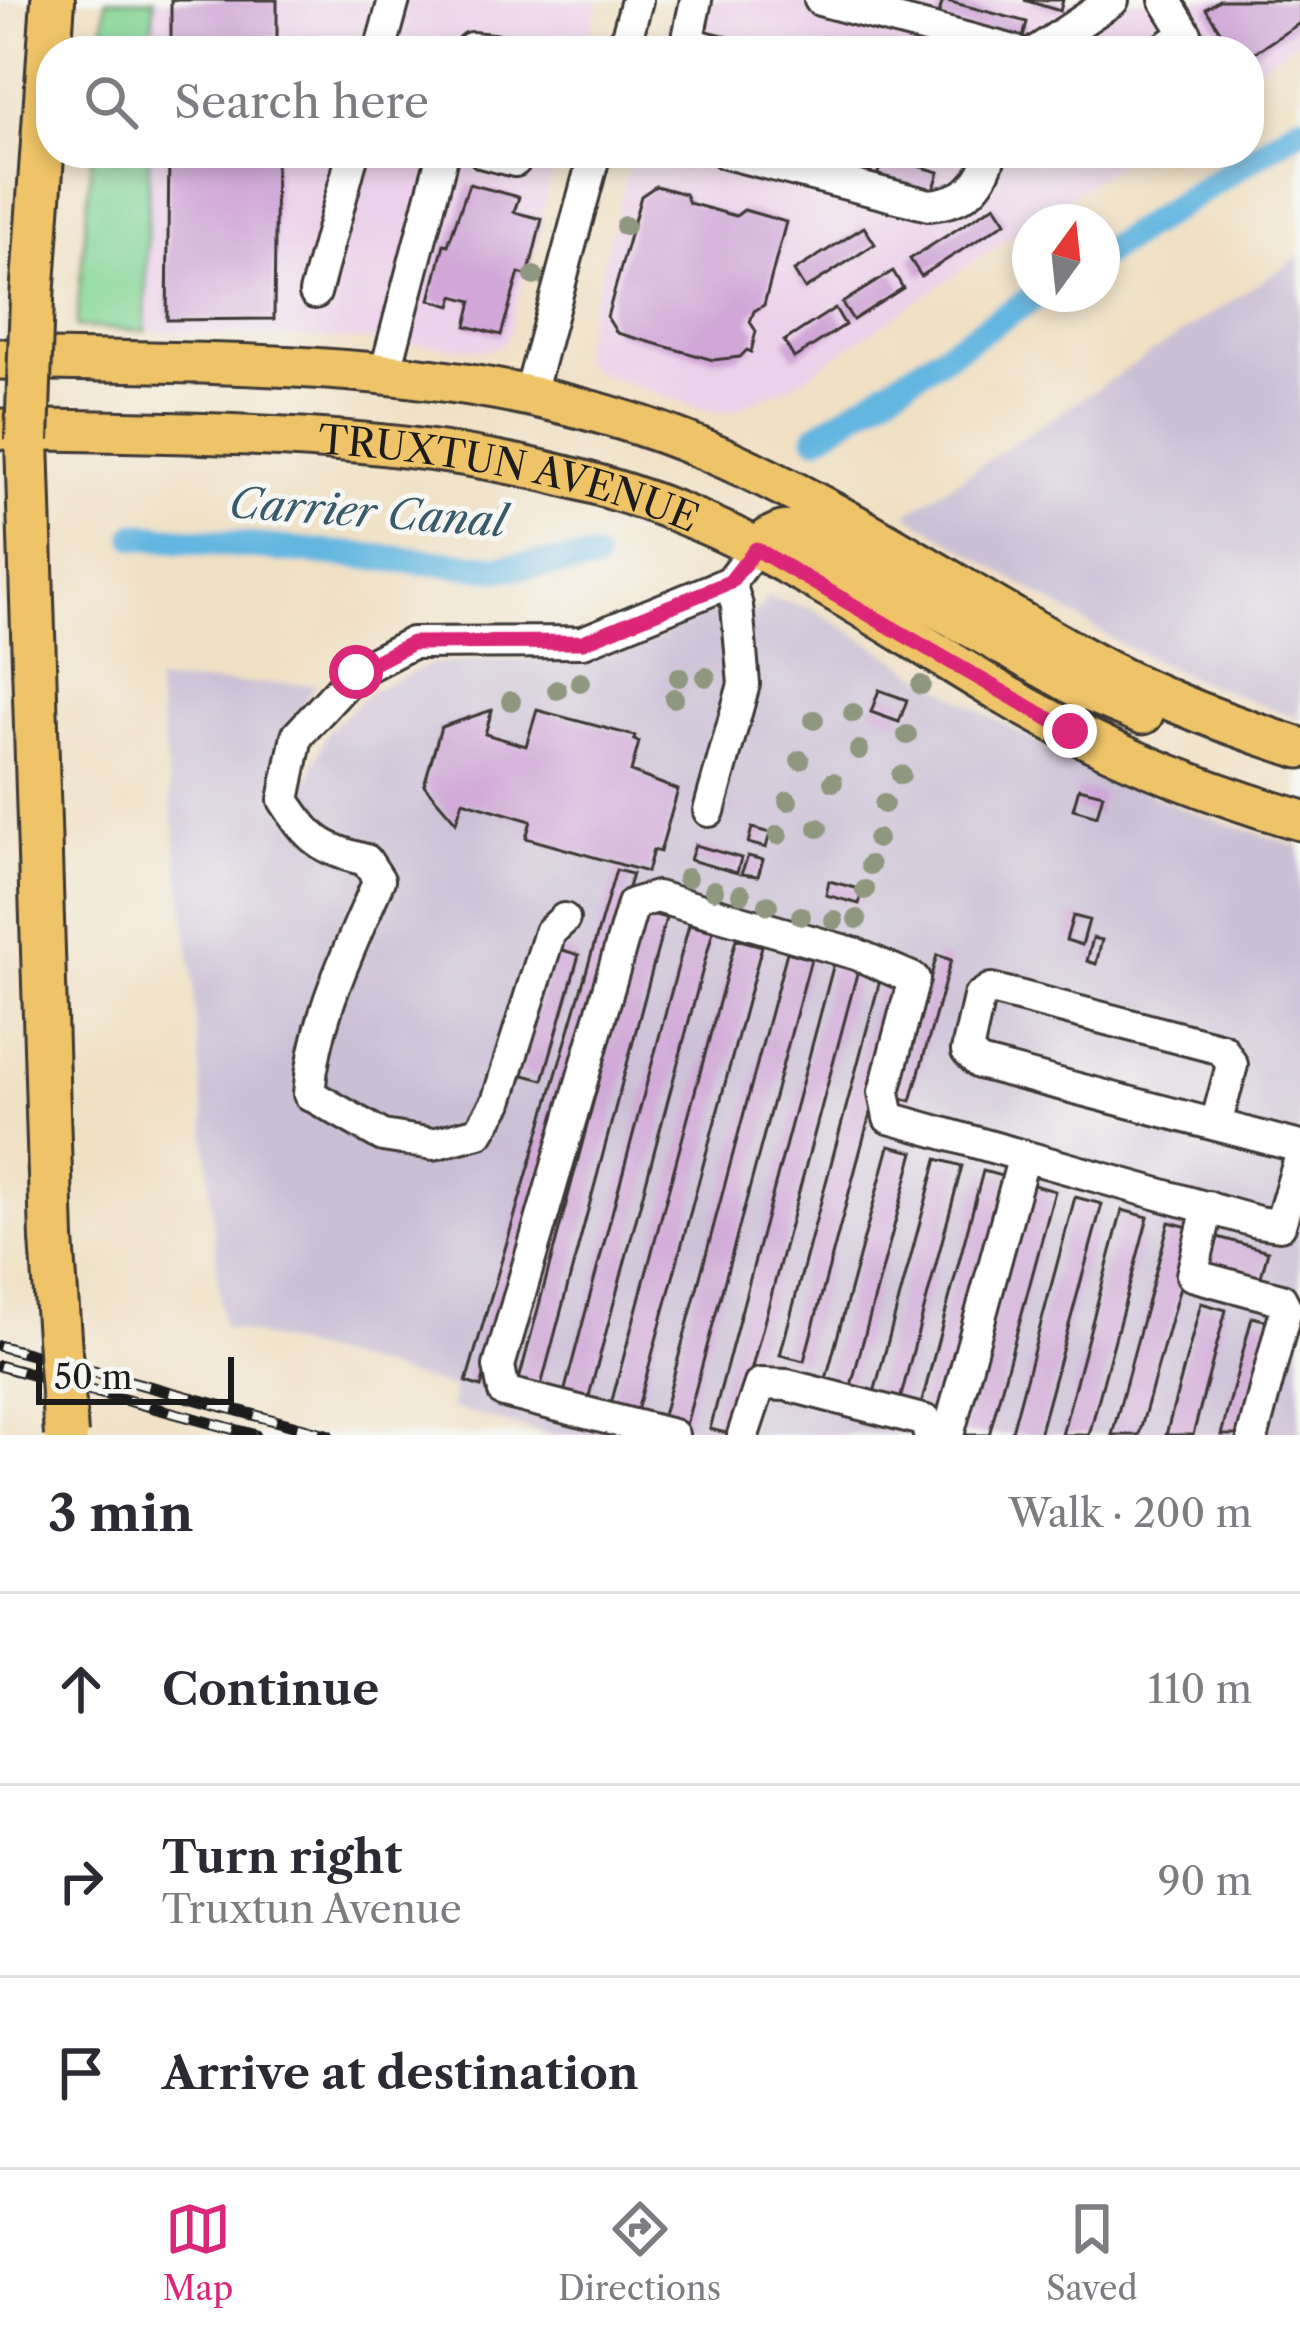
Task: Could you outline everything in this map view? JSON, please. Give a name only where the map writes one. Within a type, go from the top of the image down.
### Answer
[{"type":"highway","points":[[50,36],[53,0]]},
{"type":"highway","points":[[41,168],[32,298],[13,434],[52,1239],[66,1435]]},
{"type":"main road","name":"TRUXTUN AVENUE","points":[[0,359],[279,366],[385,374],[530,394],[620,418],[784,487],[1084,659],[1159,696],[1300,748]]},
{"type":"main road","name":"TRUXTUN AVENUE","points":[[13,434],[267,435],[384,445],[528,467],[609,488],[699,521],[756,549],[1070,731],[1139,764],[1300,820]]},
{"type":"main road","points":[[756,549],[774,532],[799,532],[880,572],[1076,686],[1137,713],[1238,728]]},
{"type":"street","points":[[384,36],[394,0]]},
{"type":"street","points":[[627,36],[637,0]]},
{"type":"street","points":[[689,36],[696,0]]},
{"type":"street","points":[[820,0],[957,36]]},
{"type":"street","points":[[1059,36],[1113,0]]},
{"type":"street","points":[[1165,0],[1183,36]]},
{"type":"street","points":[[315,293],[349,168]]},
{"type":"street","points":[[385,374],[439,168]]},
{"type":"street","points":[[530,394],[592,168]]},
{"type":"street","points":[[785,168],[929,205],[951,203],[971,193],[984,168]]},
{"type":"street","points":[[565,920],[550,932],[497,1102],[478,1132],[433,1144],[383,1136],[309,1094],[322,1012],[379,880],[366,860],[335,853],[306,835],[284,800],[297,736],[356,672],[412,643],[583,642],[730,582],[756,549]]},
{"type":"street","points":[[710,811],[744,684],[730,582]]},
{"type":"street","points":[[673,1435],[504,1391],[499,1366],[633,904],[657,897],[856,954],[914,980],[884,1092],[889,1118],[1280,1225],[1300,1158]]},
{"type":"street","points":[[1216,1124],[1232,1065],[1222,1049],[991,989],[979,997],[967,1051],[979,1063],[1300,1147]]},
{"type":"street","points":[[948,1435],[1024,1156]]},
{"type":"street","points":[[1208,1208],[1192,1274],[1282,1298],[1286,1309],[1253,1435]]},
{"type":"street","points":[[742,1435],[760,1384],[787,1385],[926,1421],[929,1435]]},
{"type":"shaded area","points":[[154,0],[599,0],[590,36],[152,36]]},
{"type":"shaded area","points":[[675,0],[1300,0],[1300,39],[1264,64],[1264,36],[665,36]]},
{"type":"shaded area","points":[[149,168],[554,168],[508,337],[498,347],[145,331]]},
{"type":"shaded area","points":[[629,168],[1111,168],[1058,204],[1012,204],[1012,236],[795,384],[730,411],[709,411],[590,370],[582,359],[581,345]]},
{"type":"shaded area","points":[[1300,256],[1300,719],[1126,647],[906,514]]},
{"type":"shaded area","points":[[766,597],[813,609],[989,716],[1081,765],[1199,815],[1300,847],[1300,1435],[551,1435],[450,1408],[454,1388],[222,1326],[192,971],[156,682],[316,684],[281,741],[274,769],[309,778],[327,732],[371,691],[429,665],[489,659],[574,660],[617,653],[661,637],[691,614],[759,611]]},
{"type":"green space","points":[[106,0],[154,0],[152,36],[102,36]]},
{"type":"green space","points":[[91,168],[149,168],[145,331],[76,327]]},
{"type":"building","points":[[171,0],[277,0],[277,36],[171,36]]},
{"type":"building","points":[[943,0],[1027,22],[1024,36],[999,36],[937,20]]},
{"type":"building","points":[[1024,0],[1063,0],[1060,11]]},
{"type":"building","points":[[1219,0],[1300,0],[1300,23],[1264,46],[1264,36],[1223,36],[1206,9]]},
{"type":"building","points":[[169,168],[276,168],[274,319],[167,320]]},
{"type":"building","points":[[845,168],[872,168],[870,175]]},
{"type":"building","points":[[880,168],[939,172],[933,192],[877,177]]},
{"type":"building","points":[[469,184],[519,197],[514,212],[542,219],[528,276],[519,273],[501,335],[466,326],[472,301],[454,296],[451,306],[430,300],[444,244],[448,245]]},
{"type":"building","points":[[656,186],[685,194],[689,203],[736,216],[744,210],[786,222],[764,305],[754,311],[750,322],[756,331],[751,352],[713,360],[617,333],[607,317],[641,196]]},
{"type":"building","points":[[995,205],[1006,222],[921,276],[910,259]]},
{"type":"building","points":[[864,227],[875,244],[805,289],[794,271]]},
{"type":"building","points":[[893,271],[903,288],[853,320],[842,303]]},
{"type":"building","points":[[835,308],[845,325],[794,358],[784,341]]},
{"type":"building","points":[[879,690],[907,700],[899,722],[871,712]]},
{"type":"building","points":[[492,710],[485,734],[526,746],[537,710],[635,736],[639,742],[631,772],[678,790],[660,852],[653,850],[647,872],[526,838],[531,821],[463,801],[456,822],[424,785],[441,727]]},
{"type":"building","points":[[1079,788],[1103,794],[1097,816],[1073,809]]},
{"type":"building","points":[[752,828],[770,833],[766,848],[748,843]]},
{"type":"building","points":[[695,845],[741,858],[737,873],[690,860]]},
{"type":"building","points":[[748,856],[763,860],[758,876],[741,874]]},
{"type":"building","points":[[616,870],[632,874],[481,1387],[466,1382]]},
{"type":"building","points":[[829,881],[863,890],[859,904],[826,895]]},
{"type":"building","points":[[644,912],[666,918],[541,1386],[519,1380]]},
{"type":"building","points":[[1073,916],[1089,920],[1082,945],[1066,940]]},
{"type":"building","points":[[689,925],[713,931],[588,1400],[564,1393]]},
{"type":"building","points":[[1093,938],[1102,940],[1096,964],[1087,961]]},
{"type":"building","points":[[736,939],[762,946],[637,1411],[611,1404]]},
{"type":"building","points":[[556,948],[579,955],[543,1080],[520,1074]]},
{"type":"building","points":[[787,952],[811,959],[686,1425],[662,1419]]},
{"type":"building","points":[[937,955],[951,960],[911,1101],[896,1097]]},
{"type":"building","points":[[834,963],[858,970],[734,1435],[710,1429]]},
{"type":"building","points":[[880,980],[904,987],[804,1361],[780,1355]]},
{"type":"building","points":[[889,1146],[914,1152],[851,1386],[826,1379]]},
{"type":"building","points":[[937,1159],[962,1166],[900,1400],[874,1393]]},
{"type":"building","points":[[983,1171],[1009,1178],[946,1412],[921,1405]]},
{"type":"building","points":[[1030,1184],[1055,1191],[989,1435],[963,1435]]},
{"type":"building","points":[[1075,1197],[1102,1204],[1039,1435],[1011,1435]]},
{"type":"building","points":[[1122,1210],[1148,1217],[1089,1435],[1062,1435]]},
{"type":"building","points":[[1169,1222],[1196,1229],[1139,1435],[1112,1435]]},
{"type":"building","points":[[1218,1237],[1268,1251],[1259,1284],[1209,1270]]},
{"type":"building","points":[[1201,1303],[1226,1310],[1193,1435],[1166,1435]]},
{"type":"building","points":[[1252,1317],[1277,1323],[1247,1435],[1221,1435]]},
{"type":"waterway","name":"Carrier Canal","points":[[1264,150],[1300,127]]},
{"type":"waterway","name":"Carrier Canal","points":[[1120,242],[1236,168]]},
{"type":"waterway","name":"Carrier Canal","points":[[817,436],[1012,311]]},
{"type":"waterway","name":"Carrier Canal","points":[[136,536],[497,568],[593,560]]},
{"type":"railway","points":[[0,1346],[328,1435]]},
{"type":"railway","points":[[0,1366],[255,1435]]},
{"type":"route","points":[[356,672],[412,643],[583,642],[730,582],[756,549],[1070,731]]}]
